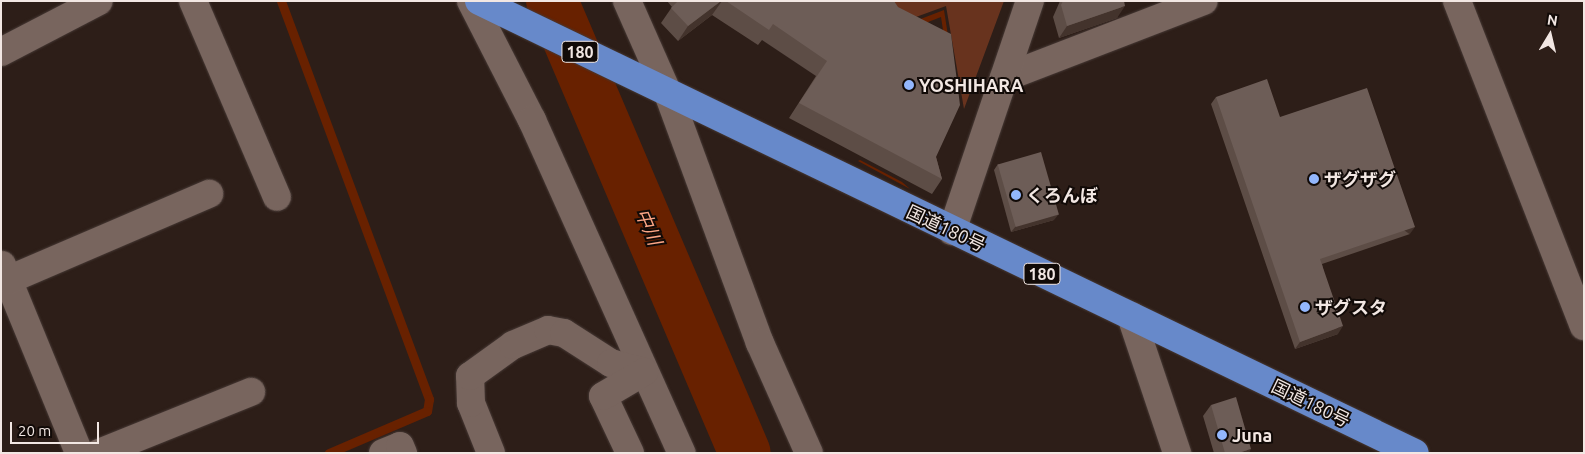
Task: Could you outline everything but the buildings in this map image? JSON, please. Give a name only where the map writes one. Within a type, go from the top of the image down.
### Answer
[{"type":"highway","name":"国道180号","points":[[480,3],[669,96],[1415,453]]},
{"type":"street","points":[[5,45],[99,1]]},
{"type":"street","points":[[193,1],[277,197]]},
{"type":"street","points":[[627,1],[669,96],[760,343],[808,453]]},
{"type":"street","points":[[952,231],[1030,1]]},
{"type":"street","points":[[1004,78],[1204,1]]},
{"type":"street","points":[[1457,1],[1584,326]]},
{"type":"street","points":[[480,3],[682,453]]},
{"type":"street","points":[[79,453],[5,272],[209,194]]},
{"type":"street","points":[[1131,316],[1177,453]]},
{"type":"street","points":[[491,453],[471,403],[470,376],[513,345],[548,330],[564,333],[611,364],[644,372]]},
{"type":"street","points":[[630,453],[603,396],[644,372]]},
{"type":"street","points":[[99,453],[251,392]]},
{"type":"street","points":[[383,453],[400,446],[403,453]]},
{"type":"shaded area","points":[[888,1],[1004,1],[964,109],[946,6],[905,21]]},
{"type":"shaded area","points":[[944,10],[959,107],[955,108],[941,17],[905,31],[905,25]]},
{"type":"shaded area","points":[[860,160],[902,182],[910,189],[858,161]]},
{"type":"waterway","points":[[281,1],[429,399],[427,411],[329,453]]},
{"type":"waterway","name":"中川","points":[[552,1],[745,453]]},
{"type":"place","name":"YOSHIHARA","points":[[909,85]]},
{"type":"place","name":"ザグザグ","points":[[1314,179]]},
{"type":"place","name":"くろんぼ","points":[[1016,195]]},
{"type":"place","name":"ザグスタ","points":[[1305,307]]},
{"type":"place","name":"Juna","points":[[1222,435]]}]
